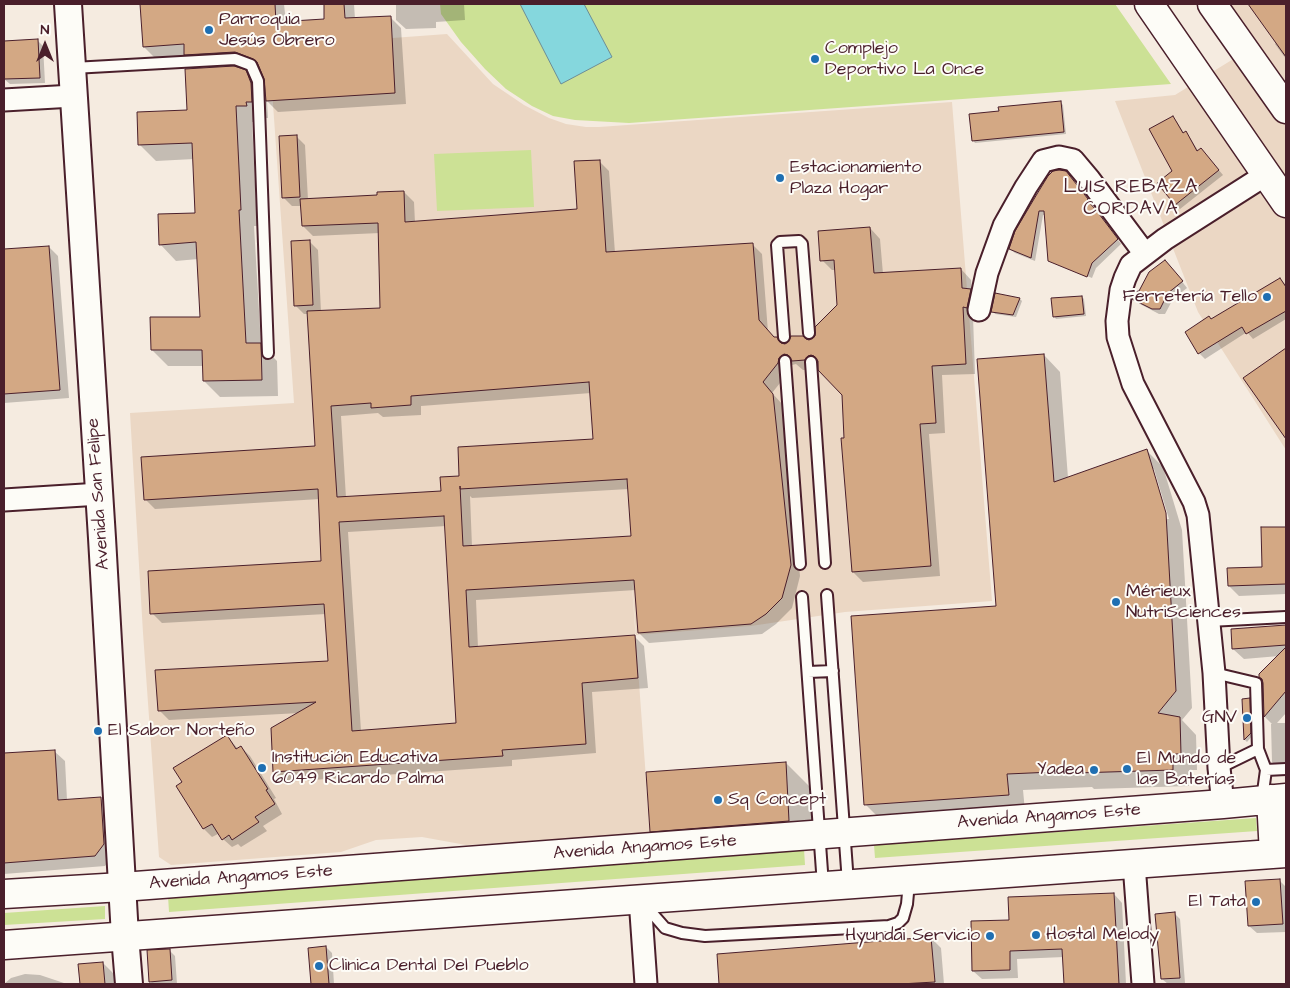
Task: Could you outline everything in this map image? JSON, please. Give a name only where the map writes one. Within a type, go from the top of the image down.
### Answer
[{"type":"main road","points":[[1149,4],[1286,203]]},
{"type":"main road","points":[[1212,4],[1285,105]]},
{"type":"main road","points":[[4,945],[1280,854],[1273,799]]},
{"type":"main road","name":"Avenida Angamos Este","points":[[4,894],[122,887],[832,834],[1273,799]]},
{"type":"street","name":"Avenida San Felipe","points":[[68,4],[129,984]]},
{"type":"street","points":[[4,100],[73,96]]},
{"type":"street","points":[[979,310],[988,273],[1004,226],[1042,161],[1060,157],[1073,160],[1145,254]]},
{"type":"street","points":[[1223,804],[1219,768],[1214,673],[1198,515],[1194,502],[1133,384],[1118,337],[1118,304],[1125,278],[1131,265],[1164,239],[1267,174]]},
{"type":"street","points":[[4,500],[100,494]]},
{"type":"street","points":[[1134,864],[1143,984]]},
{"type":"street","points":[[640,899],[646,984]]},
{"type":"lane","points":[[72,68],[235,59],[251,65],[258,81],[268,354]]},
{"type":"lane","points":[[784,337],[777,245],[780,242],[799,241],[802,244],[809,334]]},
{"type":"lane","points":[[785,361],[800,564]]},
{"type":"lane","points":[[811,362],[825,563]]},
{"type":"lane","points":[[827,595],[833,671],[832,834],[835,885]]},
{"type":"lane","points":[[802,597],[808,672],[832,834],[835,885]]},
{"type":"lane","points":[[1209,621],[1286,617]]},
{"type":"lane","points":[[808,672],[833,671]]},
{"type":"lane","points":[[1214,673],[1258,683],[1258,749],[1266,770],[1273,799]]},
{"type":"lane","points":[[1219,768],[1258,749]]},
{"type":"lane","points":[[1266,770],[1286,769]]},
{"type":"lane","points":[[640,899],[665,928],[682,934],[705,936],[889,926],[898,923],[903,918],[907,904],[909,880]]},
{"type":"shaded area","points":[[1227,4],[1286,4],[1286,450],[1198,312],[1115,101],[1175,95],[1256,45]]},
{"type":"shaded area","points":[[447,34],[493,84],[524,105],[549,118],[566,124],[586,127],[952,102],[992,601],[845,612],[751,626],[636,635],[627,517],[650,834],[466,845],[422,837],[376,840],[341,852],[171,865],[159,857],[130,413],[294,403],[269,47]]},
{"type":"green space","name":"Complejo Deportivo La Once","points":[[440,4],[1115,4],[1171,84],[629,123],[575,120],[553,116],[532,106],[506,89],[461,42],[441,14]]},
{"type":"green space","points":[[531,150],[534,207],[437,211],[434,154]]},
{"type":"green space","points":[[1256,818],[1257,831],[875,858],[874,845]]},
{"type":"green space","points":[[804,849],[805,865],[169,912],[168,896]]},
{"type":"green space","points":[[105,906],[105,919],[4,925],[4,913]]},
{"type":"water","points":[[520,4],[584,4],[612,57],[561,84]]},
{"type":"building","points":[[140,4],[275,4],[276,22],[324,19],[324,4],[344,4],[345,18],[391,16],[395,93],[266,101],[264,79],[257,62],[253,59],[235,52],[184,55],[184,44],[143,47]]},
{"type":"building","points":[[1248,4],[1286,4],[1286,57]]},
{"type":"building","points":[[38,39],[40,78],[4,79],[4,41]]},
{"type":"building","points":[[234,66],[246,70],[251,83],[252,102],[246,102],[247,106],[236,106],[241,210],[239,210],[246,343],[261,343],[262,380],[203,381],[202,350],[151,350],[150,317],[200,317],[196,242],[159,245],[158,214],[195,213],[192,143],[138,145],[137,112],[187,110],[185,69]]},
{"type":"building","points":[[1061,101],[1064,132],[972,141],[969,114],[999,111],[998,107]]},
{"type":"building","points":[[1173,116],[1183,133],[1186,131],[1197,151],[1201,148],[1219,170],[1175,205],[1157,183],[1172,171],[1149,129]]},
{"type":"building","points":[[297,135],[300,197],[282,198],[279,136]]},
{"type":"building","points":[[600,160],[606,252],[753,243],[759,320],[774,337],[777,337],[781,343],[785,344],[791,336],[803,336],[809,340],[813,338],[815,336],[815,327],[837,305],[834,260],[820,261],[818,231],[870,227],[874,273],[961,268],[962,288],[971,289],[967,308],[963,307],[966,364],[932,366],[936,423],[920,424],[931,566],[852,572],[841,438],[844,438],[842,395],[818,370],[818,361],[814,356],[808,356],[805,360],[792,361],[788,355],[784,354],[779,358],[778,363],[763,382],[773,394],[791,565],[782,598],[766,614],[751,624],[638,633],[634,580],[466,590],[469,647],[635,635],[638,678],[582,683],[586,744],[502,750],[503,756],[273,772],[271,728],[316,702],[158,711],[155,670],[328,661],[324,604],[150,614],[148,571],[321,561],[318,489],[144,500],[141,457],[315,446],[307,311],[380,308],[378,223],[302,226],[300,199],[377,195],[377,192],[404,191],[405,222],[577,209],[574,161]],"holes":[[[589,382],[593,439],[458,447],[459,476],[440,477],[441,491],[337,497],[331,406],[371,403],[371,408],[411,405],[411,396]],[[627,479],[631,536],[463,546],[460,489]],[[444,516],[456,723],[352,731],[339,522]]]},
{"type":"building","points":[[1053,171],[1066,171],[1118,239],[1092,263],[1087,277],[1048,261],[1044,211],[1039,211],[1031,258],[1009,249],[1015,231],[1048,176]]},
{"type":"building","points":[[310,240],[313,305],[294,306],[291,241]]},
{"type":"building","points":[[49,246],[60,390],[4,394],[4,249]]},
{"type":"building","points":[[1165,260],[1183,281],[1168,293],[1160,309],[1152,309],[1132,299],[1134,292],[1139,291],[1149,272]]},
{"type":"building","points":[[1280,278],[1286,287],[1286,311],[1246,334],[1242,327],[1198,354],[1185,332],[1209,316],[1211,319]]},
{"type":"building","points":[[995,293],[1020,298],[1013,315],[991,312]]},
{"type":"building","points":[[1082,296],[1084,314],[1053,317],[1051,298]]},
{"type":"building","points":[[1286,348],[1286,439],[1243,378]]},
{"type":"building","points":[[1044,354],[1054,482],[1147,449],[1166,513],[1176,691],[1158,713],[1180,717],[1181,754],[1173,754],[1173,770],[1007,774],[1009,795],[864,805],[851,616],[996,606],[977,359]]},
{"type":"building","points":[[1261,527],[1286,527],[1286,584],[1228,586],[1227,568],[1262,567]]},
{"type":"building","points":[[1286,625],[1286,645],[1232,649],[1231,629]]},
{"type":"building","points":[[1286,647],[1286,691],[1264,717],[1263,683],[1259,674]]},
{"type":"building","name":"GNV","points":[[1250,698],[1251,733],[1244,740],[1242,699]]},
{"type":"building","points":[[227,735],[236,749],[241,746],[268,789],[266,790],[275,804],[255,817],[259,822],[232,840],[229,835],[222,840],[212,824],[203,829],[176,786],[182,782],[173,768]]},
{"type":"building","points":[[55,750],[58,800],[101,797],[104,844],[95,856],[4,863],[4,753]]},
{"type":"building","name":"Sq Concept","points":[[786,762],[789,821],[650,832],[646,772]]},
{"type":"building","points":[[1280,879],[1283,924],[1248,926],[1245,881]]},
{"type":"building","points":[[1114,893],[1119,984],[1064,984],[1062,949],[1010,951],[1010,970],[972,971],[971,921],[1009,920],[1008,897]]},
{"type":"building","points":[[1175,912],[1180,978],[1161,979],[1155,914]]},
{"type":"building","points":[[931,937],[935,982],[900,984],[719,984],[717,954]]},
{"type":"building","name":"Clinica Dental Del Pueblo","points":[[326,946],[329,984],[311,984],[308,948]]},
{"type":"building","points":[[170,949],[172,980],[149,982],[147,950]]},
{"type":"building","points":[[103,962],[105,984],[80,984],[78,964]]},
{"type":"place","name":"Parroquia Jesús Obrero","points":[[209,30]]},
{"type":"place","name":"Complejo Deportivo La Once","points":[[815,59]]},
{"type":"place","name":"Estacionamiento Plaza Hogar","points":[[780,178]]},
{"type":"place","name":"Ferretería Tello","points":[[1267,297]]},
{"type":"place","name":"Mérieux NutriSciences","points":[[1116,602]]},
{"type":"place","name":"GNV","points":[[1247,718]]},
{"type":"place","name":"El Sabor Norteño","points":[[98,731]]},
{"type":"place","name":"Institución Educativa 6049 Ricardo Palma","points":[[262,768]]},
{"type":"place","name":"El Mundo de las Baterías","points":[[1127,769]]},
{"type":"place","name":"Yadea","points":[[1094,770]]},
{"type":"place","name":"Sq Concept","points":[[718,800]]},
{"type":"place","name":"El Tata","points":[[1256,902]]},
{"type":"place","name":"Hostal Melody","points":[[1036,935]]},
{"type":"place","name":"Hyundai Servicio","points":[[990,936]]},
{"type":"place","name":"Clinica Dental Del Pueblo","points":[[319,966]]},
{"type":"district","name":"LUIS REBAZA CORDAVA","points":[[1131,199]]}]
